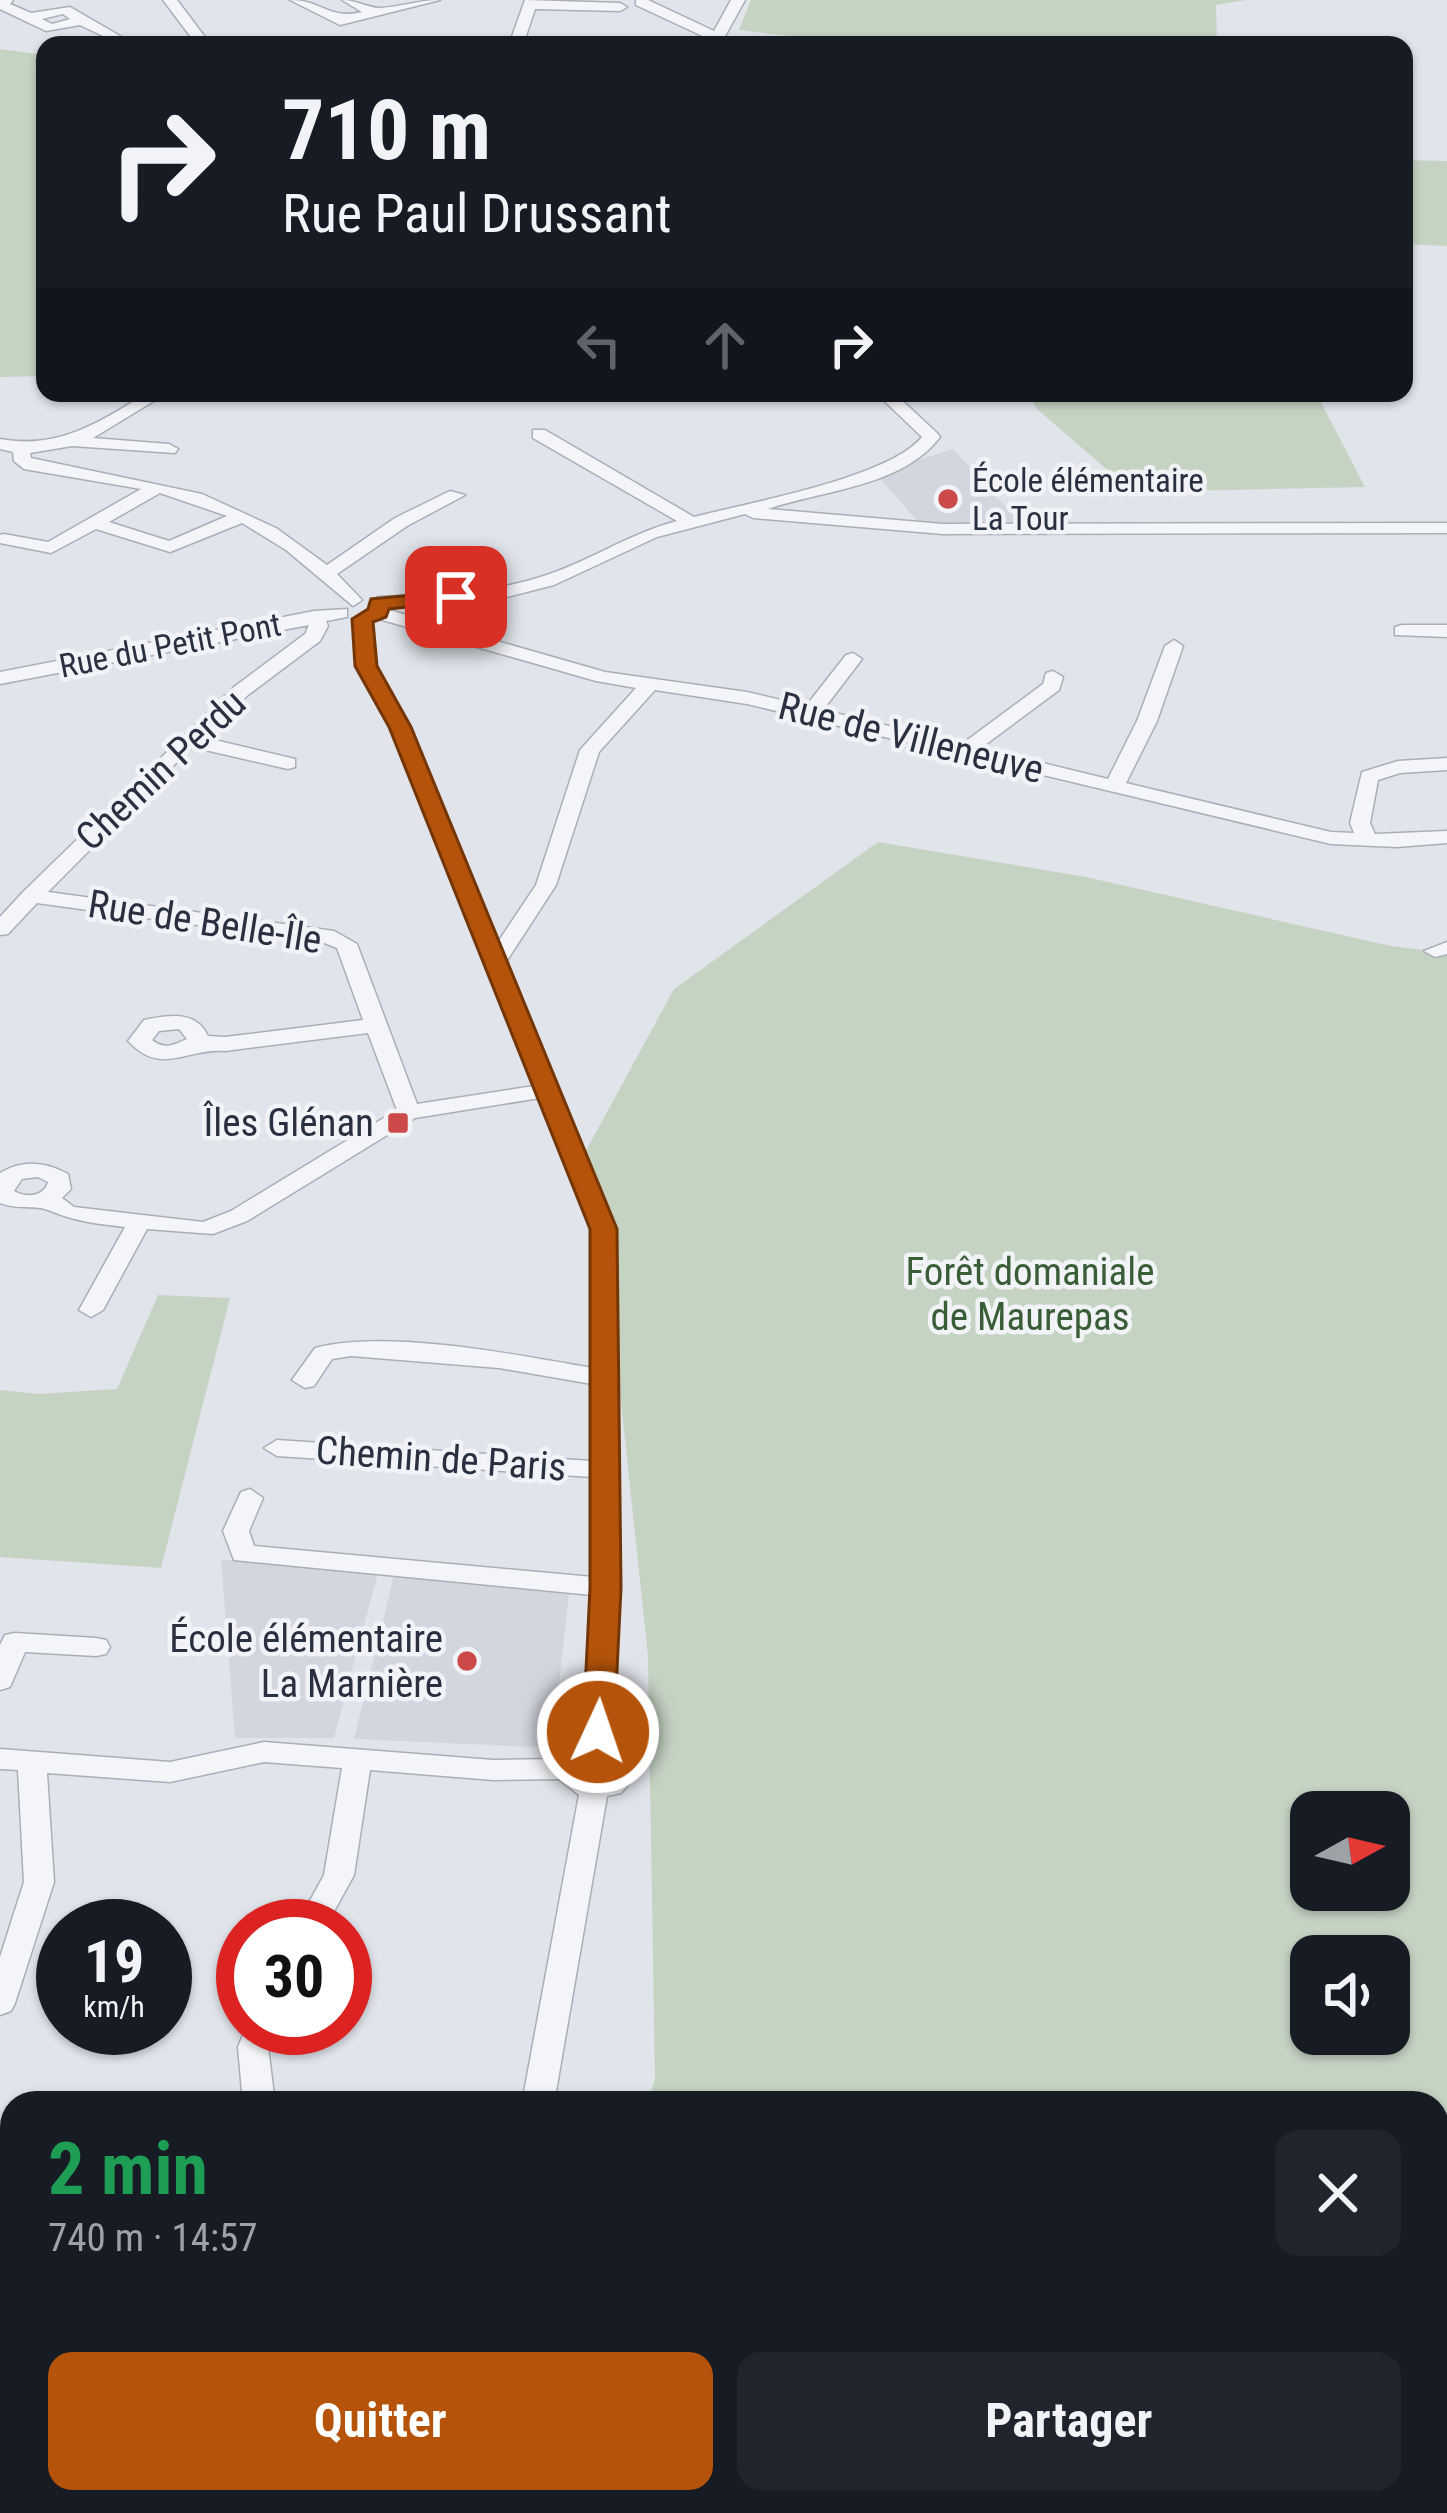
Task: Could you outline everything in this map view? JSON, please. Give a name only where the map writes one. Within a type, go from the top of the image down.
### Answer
[{"type":"street","points":[[170,0],[197,36]]},
{"type":"street","points":[[297,0],[340,21],[433,0]]},
{"type":"street","points":[[349,0],[374,13]]},
{"type":"street","points":[[721,36],[738,0]]},
{"type":"street","points":[[641,2],[706,36]]},
{"type":"street","points":[[519,36],[532,3],[620,8]]},
{"type":"street","points":[[2,4],[51,28],[82,20],[113,36]]},
{"type":"street","points":[[76,442],[144,402]]},
{"type":"street","points":[[749,510],[902,462],[926,449],[932,437],[894,402]]},
{"type":"street","points":[[539,434],[688,520]]},
{"type":"street","points":[[0,445],[21,451],[76,442],[169,449]]},
{"type":"street","points":[[21,451],[30,466],[156,488],[240,517],[274,533],[328,572],[363,610]]},
{"type":"street","points":[[4,539],[51,548],[156,488]]},
{"type":"street","points":[[328,572],[401,522],[456,495]]},
{"type":"street","points":[[792,497],[838,523]]},
{"type":"street","points":[[749,510],[838,523],[944,529],[1447,528]]},
{"type":"street","name":"Rue du Petit Pont","points":[[0,678],[314,617],[490,595],[548,580],[688,520],[749,510]]},
{"type":"street","points":[[91,522],[170,547],[240,517]]},
{"type":"street","name":"Rue de Villeneuve","points":[[363,610],[648,686],[747,698],[1331,838],[1447,837]]},
{"type":"street","name":"Chemin de Paris","points":[[363,610],[366,666],[400,727],[604,1229],[606,1588],[598,1749],[619,1756],[626,1772],[610,1786],[582,1779]]},
{"type":"street","name":"Chemin Perdu","points":[[0,929],[188,740],[313,637],[319,626],[314,617]]},
{"type":"street","points":[[1402,632],[1447,631]]},
{"type":"street","points":[[1113,788],[1148,721],[1174,646]]},
{"type":"street","points":[[810,714],[853,658]]},
{"type":"street","points":[[964,752],[1052,686],[1053,677]]},
{"type":"street","points":[[498,959],[546,885],[590,750],[648,686]]},
{"type":"street","points":[[188,740],[288,763]]},
{"type":"street","points":[[1368,841],[1360,823],[1369,776],[1398,766],[1447,764]]},
{"type":"street","name":"Rue de Belle-Île","points":[[30,896],[326,936],[346,944],[409,1112]]},
{"type":"street","points":[[198,1042],[225,1044],[376,1025]]},
{"type":"street","points":[[48,1199],[68,1213],[205,1229],[223,1224],[409,1112],[550,1090]]},
{"type":"street","points":[[8,1169],[56,1174],[59,1190],[48,1199],[20,1203],[3,1198],[1,1187],[8,1169]]},
{"type":"street","points":[[91,1310],[140,1221]]},
{"type":"street","points":[[305,1380],[324,1353],[351,1348],[499,1360],[606,1378]]},
{"type":"street","name":"Chemin de Paris","points":[[277,1448],[606,1470]]},
{"type":"street","points":[[250,1498],[236,1531],[243,1554],[606,1588]]},
{"type":"street","points":[[0,1680],[15,1642],[96,1647]]},
{"type":"street","points":[[0,1760],[170,1772],[264,1752],[582,1779],[540,2091]]},
{"type":"street","points":[[326,1899],[339,1875],[358,1759]]},
{"type":"street","points":[[0,2002],[39,1882],[32,1762]]},
{"type":"street","points":[[255,2055],[258,2091]]},
{"type":"shaded area","name":"École élémentaire La Tour","points":[[953,449],[1022,525],[920,524],[876,474]]},
{"type":"shaded area","points":[[221,1560],[380,1565],[334,1738],[235,1738]]},
{"type":"shaded area","name":"École élémentaire La Marnière","points":[[396,1567],[570,1583],[552,1748],[354,1739]]},
{"type":"green space","points":[[751,0],[1246,0],[1216,5],[1217,36],[791,36],[739,30]]},
{"type":"green space","points":[[0,49],[36,54],[36,376],[0,377]]},
{"type":"green space","points":[[1413,160],[1447,161],[1447,246],[1413,244]]},
{"type":"green space","points":[[1032,402],[1321,402],[1365,487],[1133,492]]},
{"type":"green space","name":"Forêt domaniale de Maurepas","points":[[878,842],[1086,877],[1391,946],[1447,953],[1447,2091],[651,2091],[655,2079],[648,1656],[605,1251],[581,1160],[674,989]]},
{"type":"green space","points":[[158,1295],[230,1298],[161,1568],[0,1557],[0,1390],[39,1394],[117,1389]]},
{"type":"place","name":"École élémentaire La Tour","points":[[948,499]]},
{"type":"place","name":"Îles Glénan","points":[[398,1123]]},
{"type":"place","name":"École élémentaire La Marnière","points":[[467,1661]]},
{"type":"route","points":[[456,597],[378,603],[379,613],[363,619],[362,646],[366,666],[400,727],[485,938],[498,959],[604,1229],[606,1588],[598,1732]]}]
